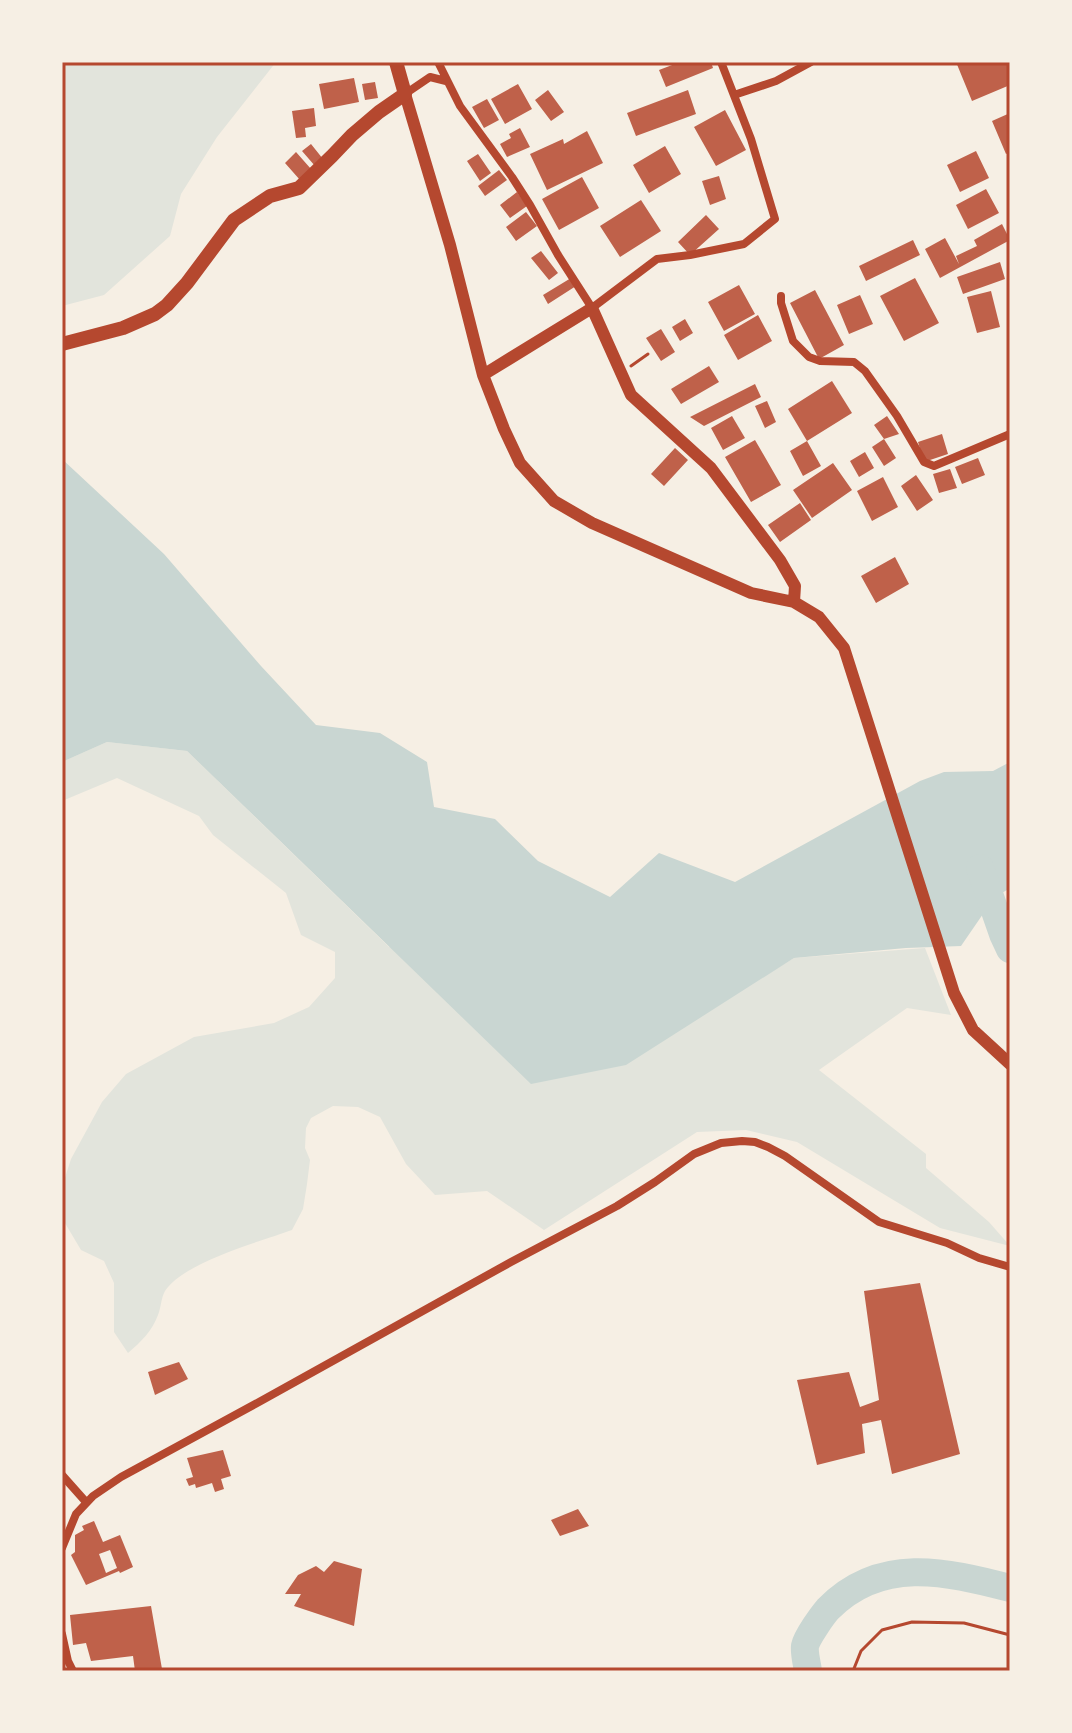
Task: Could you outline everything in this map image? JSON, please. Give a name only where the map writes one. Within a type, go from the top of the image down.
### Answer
[{"type":"main road","points":[[396,62],[450,245],[483,375],[520,463],[554,501],[592,523],[751,593],[794,602],[819,617],[844,648],[954,993],[973,1030],[1010,1064]]},
{"type":"main road","points":[[62,344],[123,328],[155,314],[187,283],[234,220],[270,196],[299,188],[352,135],[405,94]]},
{"type":"main road","points":[[483,375],[592,308],[631,395],[711,468],[780,560],[795,586],[794,602]]},
{"type":"street","points":[[438,62],[460,106],[524,195],[592,308],[657,259],[744,244],[775,219],[751,139],[721,62]]},
{"type":"street","points":[[734,95],[776,81],[811,62]]},
{"type":"street","points":[[405,94],[430,77],[446,81]]},
{"type":"street","points":[[781,296],[793,341],[809,357],[820,361],[854,362],[865,371],[924,462],[934,466],[1010,434]]},
{"type":"street","points":[[62,1548],[76,1514],[86,1502],[121,1477],[617,1206],[694,1154],[721,1143],[755,1142],[768,1147],[879,1222],[1010,1267]]},
{"type":"street","points":[[62,1475],[86,1502]]},
{"type":"street","points":[[62,1634],[73,1671]]},
{"type":"path","points":[[621,372],[648,354]]},
{"type":"path","points":[[853,1671],[861,1651],[882,1630],[912,1622],[964,1623],[1010,1635]]},
{"type":"shaded area","points":[[62,62],[276,62],[217,137],[181,194],[170,236],[104,295],[62,306]]},
{"type":"shaded area","points":[[62,459],[164,554],[316,725],[380,733],[427,762],[434,807],[495,819],[538,861],[610,897],[659,853],[735,882],[920,781],[944,772],[993,771],[1010,762],[1010,888],[994,898],[961,946],[794,958],[626,1065],[531,1084],[187,751],[107,742],[62,762]]},
{"type":"shaded area","points":[[107,742],[187,751],[389,947],[766,975],[794,958],[925,948],[951,1015],[907,1008],[819,1070],[926,1154],[926,1168],[989,1222],[1010,1246],[940,1228],[797,1142],[746,1130],[697,1132],[544,1230],[487,1191],[435,1195],[406,1164],[380,1117],[358,1107],[333,1106],[311,1118],[306,1128],[305,1148],[310,1160],[307,1184],[303,1209],[292,1230],[223,1254],[188,1271],[165,1291],[153,1326],[128,1353],[114,1332],[114,1283],[104,1261],[81,1250],[62,1218],[62,1187],[71,1159],[102,1102],[126,1074],[194,1037],[274,1023],[309,1007],[335,978],[335,952],[301,935],[286,893],[213,835],[199,816],[117,778],[62,801],[62,762]]},
{"type":"building","points":[[680,62],[711,62],[713,68],[666,87],[659,70]]},
{"type":"building","points":[[956,62],[1006,62],[1010,85],[972,101]]},
{"type":"building","points":[[354,78],[359,102],[324,109],[319,84]]},
{"type":"building","points":[[375,82],[378,98],[365,100],[362,84]]},
{"type":"building","points":[[518,84],[532,109],[505,124],[491,99]]},
{"type":"building","points":[[548,90],[564,112],[551,121],[535,100]]},
{"type":"building","points":[[688,90],[696,114],[636,136],[627,113]]},
{"type":"building","points":[[487,99],[499,120],[484,128],[472,107]]},
{"type":"building","points":[[314,108],[316,126],[305,128],[306,137],[296,138],[292,111]]},
{"type":"building","points":[[725,110],[746,150],[716,166],[694,127]]},
{"type":"building","points":[[1010,113],[1010,152],[1006,154],[992,121]]},
{"type":"building","points":[[520,128],[530,147],[507,157],[500,144]]},
{"type":"building","points":[[587,131],[603,163],[547,190],[530,154],[563,139],[564,144]]},
{"type":"building","points":[[311,144],[323,159],[315,166],[302,151]]},
{"type":"building","points":[[665,146],[681,174],[649,193],[633,165]]},
{"type":"building","points":[[976,151],[989,178],[960,192],[947,165]]},
{"type":"building","points":[[296,152],[311,169],[300,180],[285,163]]},
{"type":"building","points":[[478,154],[491,173],[480,181],[467,161]]},
{"type":"building","points":[[499,170],[507,180],[485,196],[478,186]]},
{"type":"building","points":[[719,176],[726,199],[710,205],[702,181]]},
{"type":"building","points":[[582,177],[599,208],[559,230],[542,199]]},
{"type":"building","points":[[986,189],[999,213],[968,229],[956,205]]},
{"type":"building","points":[[517,192],[527,206],[510,218],[500,205]]},
{"type":"building","points":[[641,200],[661,231],[620,257],[600,226]]},
{"type":"building","points":[[526,212],[537,226],[516,241],[506,227]]},
{"type":"building","points":[[706,215],[719,229],[690,255],[678,242]]},
{"type":"building","points":[[1002,224],[1010,240],[940,278],[925,249],[945,238],[959,264],[956,256],[977,246],[974,240]]},
{"type":"building","points":[[913,240],[920,255],[866,281],[859,266]]},
{"type":"building","points":[[541,251],[558,273],[549,280],[531,258]]},
{"type":"building","points":[[1000,262],[1005,279],[963,294],[957,277]]},
{"type":"building","points":[[571,278],[576,286],[548,304],[543,295]]},
{"type":"building","points":[[915,278],[939,323],[904,341],[880,296]]},
{"type":"building","points":[[739,285],[755,314],[724,331],[708,302]]},
{"type":"building","points":[[815,290],[844,345],[819,359],[790,303]]},
{"type":"building","points":[[991,291],[1000,327],[977,333],[967,297]]},
{"type":"building","points":[[860,295],[873,324],[849,334],[837,305]]},
{"type":"building","points":[[758,315],[772,341],[738,360],[724,335]]},
{"type":"building","points":[[685,319],[693,333],[680,341],[672,327]]},
{"type":"building","points":[[661,329],[675,352],[661,361],[646,338]]},
{"type":"building","points":[[709,366],[719,382],[681,404],[671,389]]},
{"type":"building","points":[[832,381],[852,413],[807,441],[788,409]]},
{"type":"building","points":[[755,384],[761,397],[704,426],[690,417]]},
{"type":"building","points":[[767,401],[776,422],[765,428],[755,406]]},
{"type":"building","points":[[732,416],[745,438],[723,450],[711,428]]},
{"type":"building","points":[[887,416],[899,434],[884,439],[874,425]]},
{"type":"building","points":[[942,434],[948,454],[924,462],[918,442]]},
{"type":"building","points":[[884,439],[896,458],[884,466],[872,447]]},
{"type":"building","points":[[755,440],[781,485],[751,502],[725,457]]},
{"type":"building","points":[[807,441],[821,466],[803,476],[790,451]]},
{"type":"building","points":[[675,448],[688,460],[664,486],[651,474]]},
{"type":"building","points":[[865,452],[874,468],[859,477],[850,461]]},
{"type":"building","points":[[978,458],[985,475],[962,484],[955,467]]},
{"type":"building","points":[[833,463],[852,490],[812,518],[793,490]]},
{"type":"building","points":[[950,469],[957,488],[939,493],[933,474]]},
{"type":"building","points":[[916,475],[933,500],[917,511],[901,486]]},
{"type":"building","points":[[883,477],[898,507],[872,521],[857,491]]},
{"type":"building","points":[[800,503],[811,520],[780,542],[768,525]]},
{"type":"building","points":[[895,557],[909,584],[876,603],[861,576]]},
{"type":"building","points":[[920,1283],[960,1454],[892,1474],[881,1420],[862,1424],[865,1453],[817,1465],[797,1380],[849,1372],[860,1407],[879,1400],[864,1291]]},
{"type":"building","points":[[179,1362],[188,1379],[155,1395],[148,1372]]},
{"type":"building","points":[[223,1450],[231,1476],[221,1479],[224,1489],[215,1492],[212,1483],[196,1488],[195,1484],[189,1486],[186,1479],[193,1477],[187,1458]]},
{"type":"building","points":[[578,1509],[589,1526],[560,1536],[551,1520]]},
{"type":"building","points":[[94,1521],[103,1542],[120,1535],[133,1567],[86,1585],[71,1555],[75,1552],[75,1535],[84,1530],[82,1526]],"holes":[[[110,1550],[117,1568],[106,1573],[99,1554]]]},
{"type":"building","points":[[334,1561],[362,1569],[354,1626],[294,1606],[301,1594],[285,1594],[298,1575],[316,1566],[324,1572]]},
{"type":"building","points":[[151,1606],[162,1669],[135,1671],[133,1656],[91,1661],[86,1643],[73,1645],[70,1615]]},
{"type":"waterway","points":[[980,868],[1010,949]]},
{"type":"waterway","points":[[808,1671],[805,1646],[819,1621],[848,1592],[869,1581],[914,1572],[938,1573],[1010,1588]]}]
